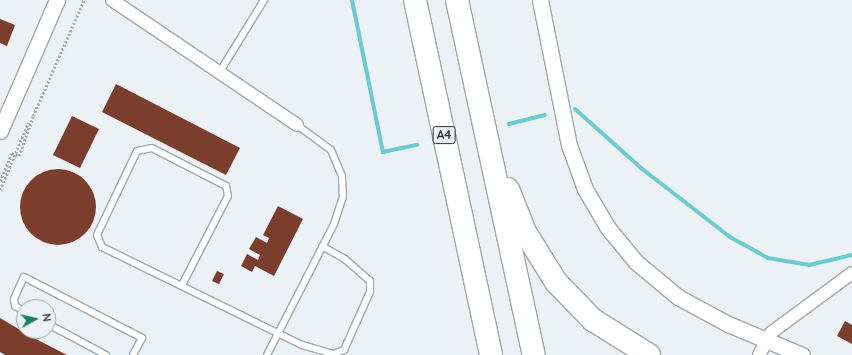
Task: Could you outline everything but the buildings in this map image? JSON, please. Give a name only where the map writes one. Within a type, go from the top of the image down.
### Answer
[{"type":"highway","name":"A4","points":[[415,0],[491,355]]},
{"type":"highway","points":[[457,0],[534,355]]},
{"type":"highway","points":[[482,118],[518,215],[540,260],[580,308],[649,355]]},
{"type":"highway","points":[[473,270],[479,355]]},
{"type":"street","points":[[0,131],[57,0]]},
{"type":"street","points":[[112,0],[219,74],[297,125]]},
{"type":"street","points":[[540,0],[569,145],[585,189],[608,228],[636,262],[673,294],[709,315],[802,355]]},
{"type":"street","points":[[759,355],[766,340],[779,327],[852,274]]},
{"type":"lane","points":[[219,74],[264,0]]},
{"type":"lane","points":[[267,355],[322,246],[343,197],[342,176],[331,150],[297,125]]},
{"type":"lane","points":[[182,285],[228,196],[226,186],[152,148],[137,151],[97,235],[102,247],[278,333],[317,351],[332,354],[344,350],[370,292],[370,281],[345,259],[322,246]]},
{"type":"lane","points":[[16,307],[14,299],[24,277],[142,338],[133,355]]},
{"type":"lane","points":[[56,328],[106,355]]},
{"type":"path","points":[[0,181],[12,153],[18,156],[32,116],[84,0]]},
{"type":"path","points":[[0,190],[15,154]]},
{"type":"waterway","points":[[352,0],[383,152],[417,145]]},
{"type":"waterway","points":[[575,109],[641,168],[730,237],[768,258],[809,265],[852,255]]},
{"type":"waterway","points":[[509,124],[545,115]]}]
